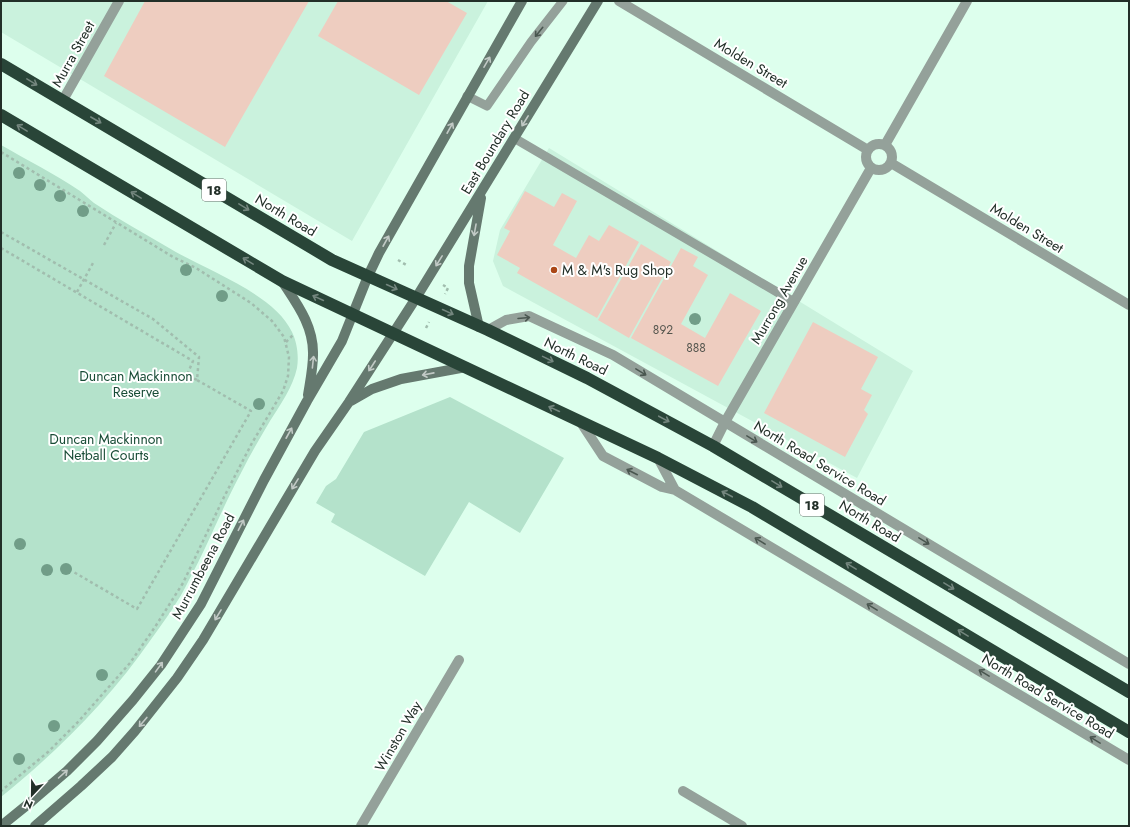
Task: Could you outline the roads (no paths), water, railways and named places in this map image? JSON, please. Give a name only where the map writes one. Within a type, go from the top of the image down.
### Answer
[{"type":"highway","name":"North Road","points":[[1,64],[332,260],[484,329],[587,378],[713,446],[1129,692]]},
{"type":"highway","name":"18","points":[[1,115],[282,281],[658,458],[752,507],[1129,732]]},
{"type":"main road","points":[[368,276],[379,253],[522,1]]},
{"type":"main road","name":"East Boundary Road","points":[[416,298],[598,1]]},
{"type":"main road","points":[[482,192],[469,266],[469,283],[484,329]]},
{"type":"main road","name":"Murrumbeena Road","points":[[1,826],[66,771],[97,741],[161,665],[201,604],[264,480],[342,341],[368,276]]},
{"type":"main road","points":[[282,281],[302,312],[312,338],[313,364],[307,401]]},
{"type":"main road","points":[[35,826],[81,786],[112,756],[135,731],[177,678],[203,640],[282,504],[315,451],[349,402],[416,298]]},
{"type":"main road","points":[[349,402],[372,389],[401,379],[466,367]]},
{"type":"street","name":"Murra Street","points":[[63,100],[119,1]]},
{"type":"street","name":"Molden Street","points":[[619,1],[868,150]]},
{"type":"street","points":[[885,146],[967,1]]},
{"type":"street","points":[[877,144],[885,146],[892,154],[891,163],[882,170],[871,168],[866,160],[868,150],[877,144]]},
{"type":"street","name":"Molden Street","points":[[891,163],[1129,305]]},
{"type":"street","name":"Murrong Avenue","points":[[713,446],[725,422],[871,168]]},
{"type":"street","name":"North Road Service Road","points":[[484,329],[506,320],[529,316],[613,355],[1129,664]]},
{"type":"street","points":[[580,421],[603,456],[662,486],[675,490]]},
{"type":"street","points":[[658,458],[675,490]]},
{"type":"street","name":"North Road Service Road","points":[[675,490],[1129,760]]},
{"type":"street","name":"Winston Way","points":[[361,826],[459,660]]},
{"type":"street","points":[[683,791],[742,826]]},
{"type":"lane","points":[[467,96],[487,106],[531,42],[563,1]]},
{"type":"lane","points":[[514,138],[794,302]]},
{"type":"place","name":"M & M's Rug Shop","points":[[554,270]]},
{"type":"park label","name":"Duncan Mackinnon Reserve","points":[[136,384]]},
{"type":"park label","name":"Duncan Mackinnon Netball Courts","points":[[106,448]]}]
